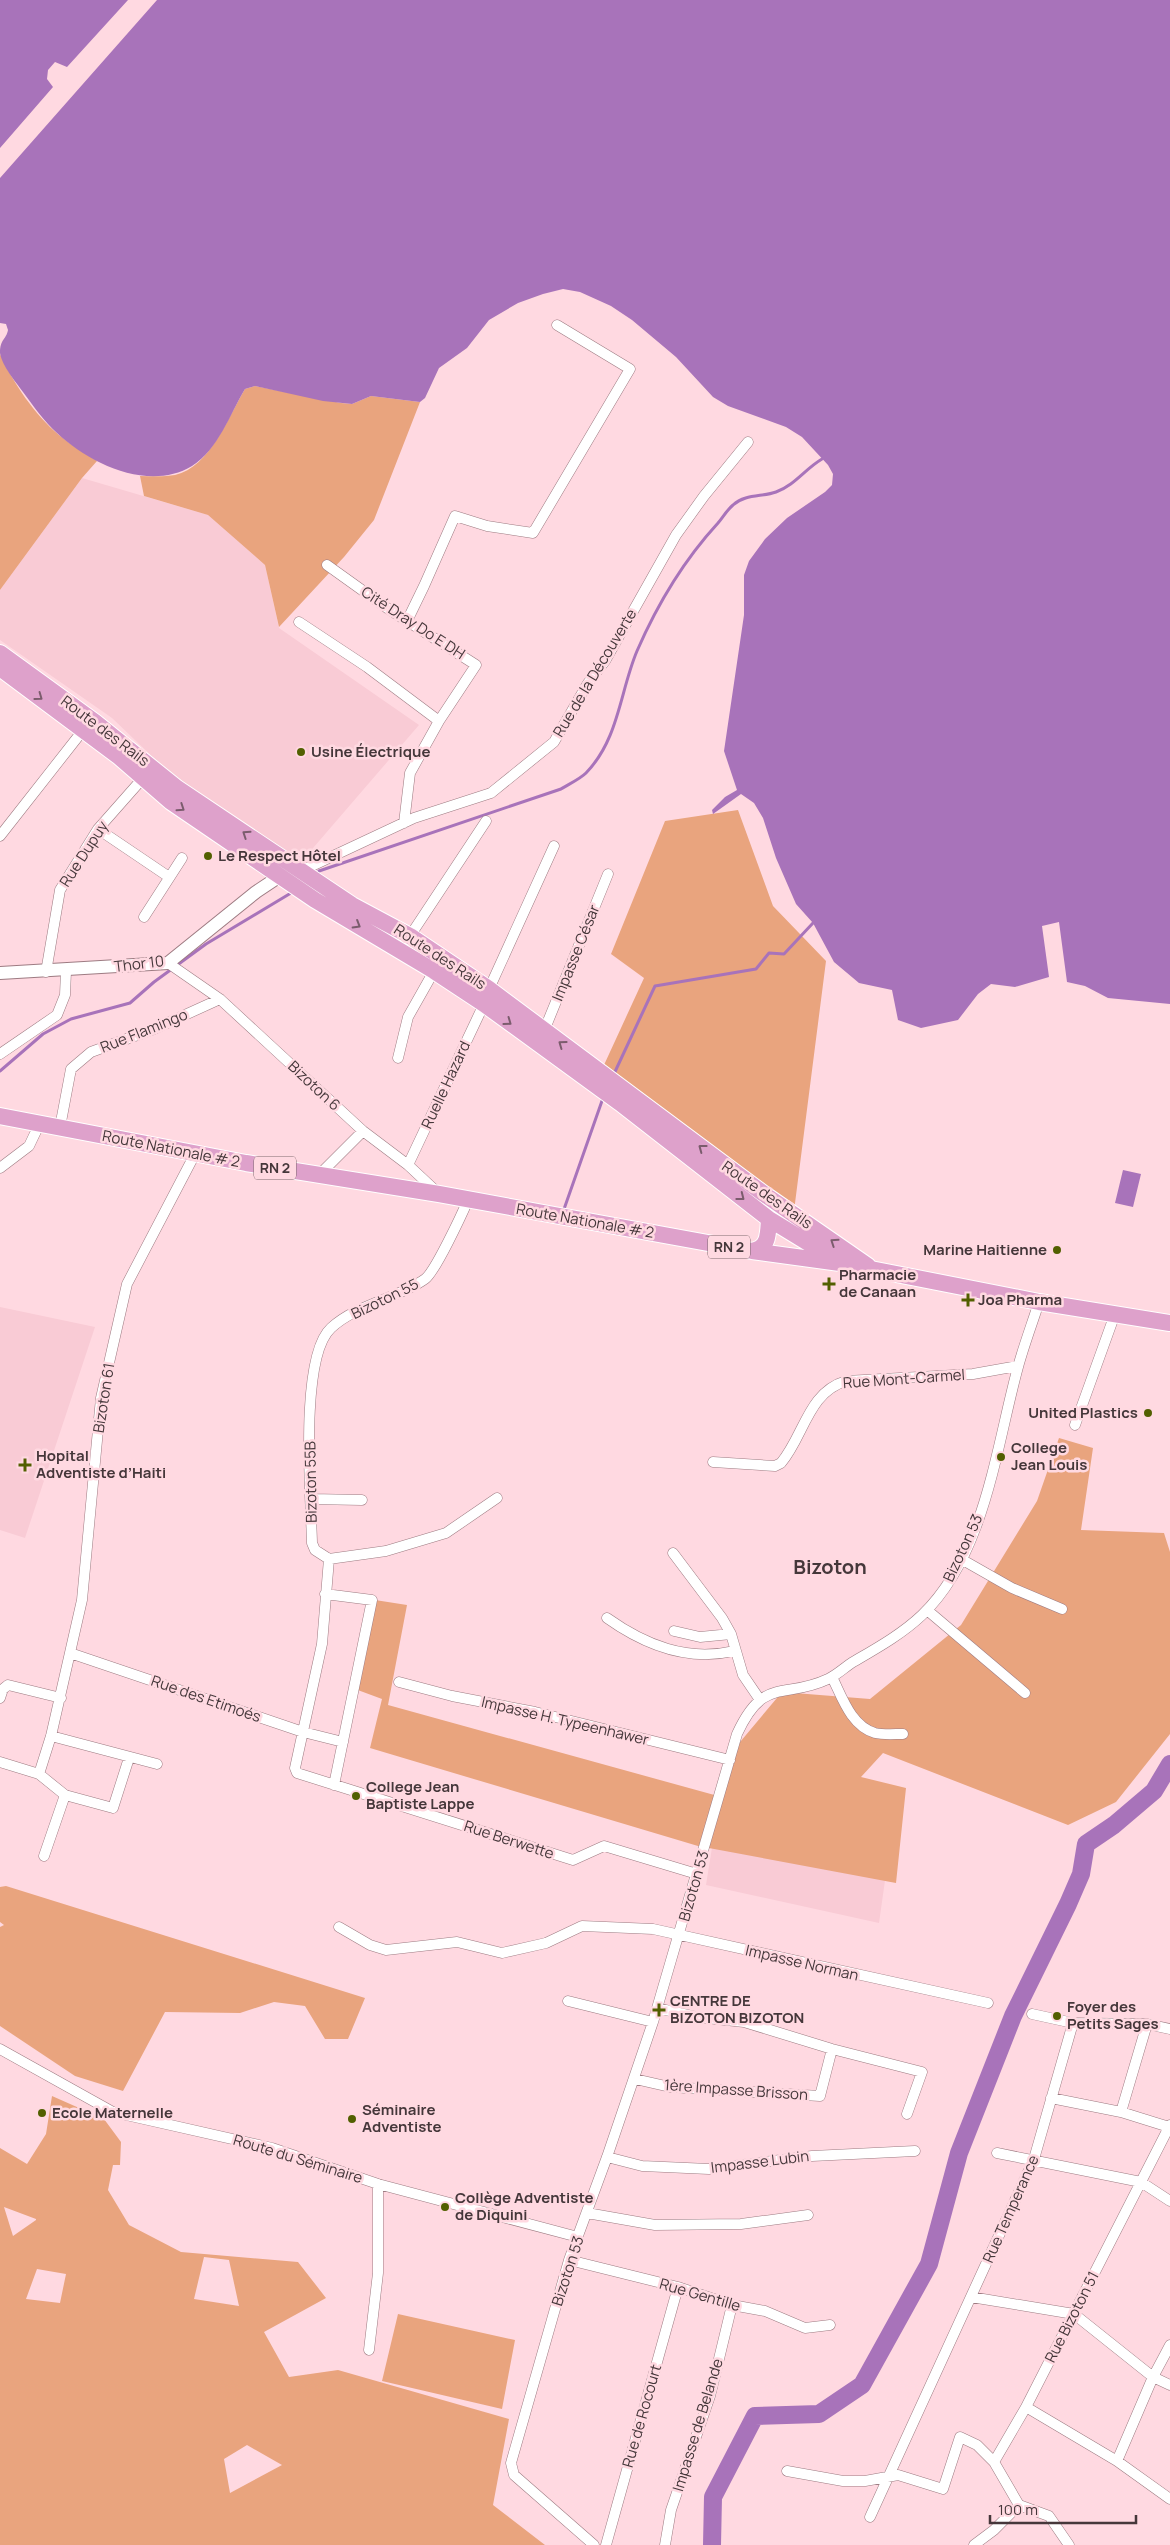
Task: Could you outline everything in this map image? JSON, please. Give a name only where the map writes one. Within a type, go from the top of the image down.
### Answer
[{"type":"main road","name":"Route des Rails","points":[[0,653],[95,722],[177,788],[352,905],[410,936],[486,997],[623,1097],[874,1270]]},
{"type":"main road","name":"Route des Rails","points":[[1,672],[84,729],[170,802],[315,900],[434,971],[486,997],[544,1031],[598,1079]]},
{"type":"main road","name":"Route des Rails","points":[[623,1097],[769,1219],[840,1263]]},
{"type":"main road","name":"Route Nationale # 2","points":[[0,1116],[195,1154],[439,1194],[752,1251],[840,1263],[1039,1302],[1170,1323]]},
{"type":"main road","points":[[752,1251],[761,1249],[765,1245],[769,1219]]},
{"type":"street","points":[[407,620],[455,516],[486,526],[532,532],[630,369],[557,325]]},
{"type":"street","name":"Rue de la Découverte","points":[[301,871],[404,823],[492,793],[554,742],[588,683],[605,660],[676,535],[704,496],[748,442]]},
{"type":"street","name":"Cité Dray Do E DH","points":[[328,565],[476,665],[439,721],[410,773],[404,823]]},
{"type":"street","points":[[299,622],[367,667],[439,721]]},
{"type":"street","points":[[0,836],[84,729]]},
{"type":"street","name":"Rue Dupuy","points":[[46,972],[57,895],[98,829],[143,778]]},
{"type":"street","points":[[410,936],[486,821]]},
{"type":"street","points":[[98,829],[170,877]]},
{"type":"street","name":"Ruelle Hazard","points":[[408,1165],[554,846]]},
{"type":"street","points":[[144,917],[182,858]]},
{"type":"street","name":"Impasse César","points":[[544,1031],[608,874]]},
{"type":"street","name":"Thor 10","points":[[0,973],[66,971],[168,963],[256,892],[284,879]]},
{"type":"street","name":"Bizoton 6","points":[[168,963],[220,999],[363,1131],[408,1165],[439,1194]]},
{"type":"street","points":[[0,1054],[57,1015],[65,996],[66,971]]},
{"type":"street","points":[[398,1058],[408,1017],[434,971]]},
{"type":"street","name":"Rue Flamingo","points":[[60,1127],[71,1069],[91,1052],[154,1028],[220,999]]},
{"type":"street","points":[[0,1168],[29,1146],[39,1125]]},
{"type":"street","points":[[319,1175],[363,1131]]},
{"type":"street","name":"Bizoton 61","points":[[39,1774],[51,1736],[82,1600],[102,1398],[127,1284],[195,1154]]},
{"type":"street","name":"Bizoton 55","points":[[323,1340],[330,1328],[363,1308],[427,1278],[468,1200]]},
{"type":"street","name":"Bizoton 53","points":[[594,2545],[514,2475],[511,2463],[569,2260],[635,2079],[680,1936],[737,1734],[744,1719],[760,1700],[774,1691],[802,1686],[832,1677],[898,1635],[927,1610],[950,1582],[973,1534],[988,1487],[1018,1366],[1039,1302]]},
{"type":"street","points":[[1075,1425],[1115,1314]]},
{"type":"street","name":"Bizoton 55B","points":[[323,1340],[316,1357],[310,1398],[311,1499],[313,1548],[329,1559]]},
{"type":"street","name":"Rue Mont-Carmel","points":[[713,1462],[775,1466],[781,1463],[822,1393],[834,1384],[846,1381],[973,1374],[1018,1366]]},
{"type":"street","points":[[329,1559],[386,1551],[446,1533],[497,1498]]},
{"type":"street","points":[[311,1499],[362,1500]]},
{"type":"street","points":[[673,1553],[731,1634],[734,1651],[749,1687],[760,1700]]},
{"type":"street","name":"Rue Berwette","points":[[329,1559],[324,1594],[322,1644],[296,1770],[334,1785],[573,1860],[604,1846],[697,1874]]},
{"type":"street","points":[[961,1559],[1012,1588],[1062,1610]]},
{"type":"street","points":[[324,1594],[372,1600],[334,1785]]},
{"type":"street","points":[[927,1610],[1024,1693]]},
{"type":"street","points":[[607,1618],[629,1633],[682,1654],[719,1654],[734,1651]]},
{"type":"street","points":[[674,1631],[700,1636],[731,1634]]},
{"type":"street","name":"Rue des Etimoés","points":[[70,1653],[304,1732],[343,1742]]},
{"type":"street","points":[[832,1677],[856,1720],[862,1727],[876,1733],[903,1734]]},
{"type":"street","name":"Impasse H. Typeenhawer","points":[[399,1682],[452,1696],[535,1712],[730,1760]]},
{"type":"street","points":[[0,1698],[3,1688],[8,1685],[60,1698]]},
{"type":"street","points":[[51,1736],[157,1764]]},
{"type":"street","points":[[0,1762],[39,1774],[65,1796],[113,1808],[129,1758]]},
{"type":"street","points":[[44,1856],[65,1796]]},
{"type":"street","name":"Impasse Norman","points":[[339,1927],[370,1945],[386,1950],[457,1942],[502,1953],[546,1943],[582,1926],[653,1929],[988,2003]]},
{"type":"street","points":[[568,2001],[653,2022]]},
{"type":"street","points":[[657,2008],[698,2017],[744,2022],[832,2049],[922,2072],[907,2114]]},
{"type":"street","points":[[1032,2014],[1073,2023],[1146,2024],[1170,2029]]},
{"type":"street","name":"Rue Temperance","points":[[870,2517],[1034,2159],[1073,2023]]},
{"type":"street","points":[[1121,2112],[1146,2024]]},
{"type":"street","name":"Route du Séminaire","points":[[0,2049],[113,2112],[272,2148],[378,2184],[578,2237]]},
{"type":"street","name":"1ère Impasse Brisson","points":[[635,2079],[670,2087],[820,2096],[832,2049]]},
{"type":"street","points":[[1051,2098],[1121,2112],[1170,2126]]},
{"type":"street","name":"Rue Bizoton 51","points":[[994,2462],[1026,2407],[1170,2126]]},
{"type":"street","name":"Impasse Lubin","points":[[607,2157],[642,2166],[709,2169],[812,2156],[915,2151]]},
{"type":"street","points":[[997,2153],[1141,2182],[1170,2202]]},
{"type":"street","points":[[369,2350],[378,2273],[378,2184]]},
{"type":"street","points":[[587,2213],[655,2225],[741,2224],[808,2215]]},
{"type":"street","name":"Rue Gentille","points":[[569,2260],[678,2288],[732,2305],[765,2311],[805,2328],[830,2324]]},
{"type":"street","name":"Rue de Rocourt","points":[[606,2545],[678,2288]]},
{"type":"street","points":[[971,2297],[1074,2314],[1153,2377],[1170,2385]]},
{"type":"street","name":"Impasse de Belande","points":[[665,2545],[671,2510],[710,2396],[732,2305]]},
{"type":"street","points":[[1117,2461],[1153,2377],[1170,2345]]},
{"type":"street","points":[[1026,2407],[1117,2461],[1170,2499]]},
{"type":"street","points":[[787,2471],[843,2481],[865,2481],[898,2475],[943,2489],[960,2436],[977,2445],[994,2462],[1019,2505],[1048,2516],[1069,2545]]},
{"type":"street","points":[[974,2545],[994,2530],[1019,2505]]},
{"type":"shaded area","points":[[0,0],[1170,0],[1170,1004],[1108,998],[1085,986],[1067,982],[1059,922],[1042,926],[1049,977],[1015,987],[991,984],[978,994],[958,1020],[921,1028],[898,1020],[892,990],[859,983],[834,962],[813,923],[796,904],[776,858],[763,818],[754,803],[741,794],[713,814],[712,810],[725,797],[737,790],[724,751],[744,615],[744,575],[749,561],[765,539],[787,518],[825,492],[832,485],[833,474],[828,465],[802,437],[786,427],[728,406],[713,397],[676,357],[632,320],[611,306],[580,292],[563,289],[518,303],[489,320],[467,348],[439,368],[425,398],[420,402],[371,396],[352,404],[323,401],[255,386],[245,389],[223,431],[209,451],[192,466],[175,473],[157,476],[121,471],[86,455],[57,433],[39,414],[13,379],[3,363],[0,353],[2,342],[8,330],[6,324],[0,323]]},
{"type":"shaded area","points":[[0,354],[18,387],[41,418],[73,446],[97,461],[82,478],[0,590]]},
{"type":"shaded area","points":[[255,386],[341,403],[352,404],[371,396],[420,402],[374,520],[344,557],[279,627],[265,565],[208,515],[144,496],[140,476],[175,475],[187,470],[198,462],[217,440],[245,389]]},
{"type":"shaded area","points":[[82,478],[208,515],[265,565],[279,628],[419,725],[295,869],[160,764],[112,718],[0,640],[0,590]]},
{"type":"shaded area","points":[[738,810],[773,906],[826,961],[794,1211],[604,1065],[644,978],[611,954],[665,821]]},
{"type":"shaded area","points":[[1123,1170],[1141,1174],[1133,1207],[1115,1203]]},
{"type":"shaded area","name":"Hopital Adventiste d’Haiti","points":[[0,1307],[95,1327],[25,1538],[0,1530]]},
{"type":"shaded area","points":[[1059,1438],[1093,1448],[1081,1530],[1164,1533],[1170,1552],[1170,1734],[1116,1802],[1068,1825],[883,1753],[861,1777],[906,1788],[896,1883],[698,1846],[370,1748],[382,1699],[355,1689],[375,1600],[407,1605],[388,1705],[718,1796],[730,1754],[782,1692],[870,1699],[961,1625],[1037,1501]]},
{"type":"shaded area","points":[[718,1810],[890,1845],[879,1923],[706,1885]]},
{"type":"shaded area","points":[[6,1886],[365,1998],[348,2039],[325,2039],[305,2006],[274,2002],[240,2013],[165,2012],[123,2091],[75,2076],[0,2026],[0,1927],[4,1925],[0,1922],[0,1887]]},
{"type":"shaded area","points":[[52,2096],[104,2119],[121,2142],[120,2165],[113,2165],[108,2190],[129,2225],[181,2252],[298,2262],[326,2298],[264,2332],[289,2377],[338,2370],[509,2419],[493,2505],[545,2545],[0,2545],[0,2148],[27,2164],[46,2134]],"holes":[[[4,2207],[36,2219],[13,2236]],[[204,2257],[229,2260],[239,2306],[194,2299]],[[37,2269],[66,2274],[60,2303],[26,2299]],[[247,2445],[282,2465],[230,2493],[224,2459]]]},
{"type":"shaded area","points":[[398,2314],[515,2340],[502,2409],[382,2381]]},
{"type":"pier","points":[[128,0],[157,0],[0,178],[0,148],[53,87],[47,79],[48,70],[55,62],[67,67]]},
{"type":"waterway","points":[[319,871],[561,789],[584,775],[597,760],[606,745],[631,666],[645,634],[673,583],[694,552],[729,509],[738,501],[748,497],[771,494],[783,489],[822,459]]},
{"type":"waterway","points":[[0,1071],[43,1034],[71,1019],[130,1003],[154,982],[206,944],[291,893]]},
{"type":"waterway","points":[[613,1076],[655,986],[756,969],[769,953],[784,954],[813,923]]},
{"type":"waterway","points":[[563,1212],[603,1098]]},
{"type":"waterway","points":[[712,2545],[713,2497],[755,2416],[819,2414],[862,2385],[929,2264],[959,2153],[1013,2016],[1081,1874],[1086,1844],[1114,1825],[1154,1791],[1170,1764]]},
{"type":"place","name":"Usine Électrique","points":[[301,752]]},
{"type":"place","name":"Le Respect Hôtel","points":[[208,856]]},
{"type":"place","name":"Marine Haitienne","points":[[1057,1250]]},
{"type":"place","name":"Pharmacie de Canaan","points":[[829,1284]]},
{"type":"place","name":"Joa Pharma","points":[[968,1300]]},
{"type":"place","name":"United Plastics","points":[[1148,1413]]},
{"type":"place","name":"College Jean Louis","points":[[1001,1457]]},
{"type":"place","name":"Hopital Adventiste d’Haiti","points":[[25,1465]]},
{"type":"place","name":"College Jean Baptiste Lappe","points":[[356,1796]]},
{"type":"place","name":"CENTRE DE BIZOTON BIZOTON","points":[[659,2010]]},
{"type":"place","name":"Foyer des Petits Sages","points":[[1057,2016]]},
{"type":"place","name":"Ecole Maternelle","points":[[42,2113]]},
{"type":"place","name":"Séminaire Adventiste","points":[[352,2119]]},
{"type":"place","name":"Collège Adventiste de Diquini","points":[[445,2207]]},
{"type":"district","name":"Bizoton","points":[[830,1567]]}]
